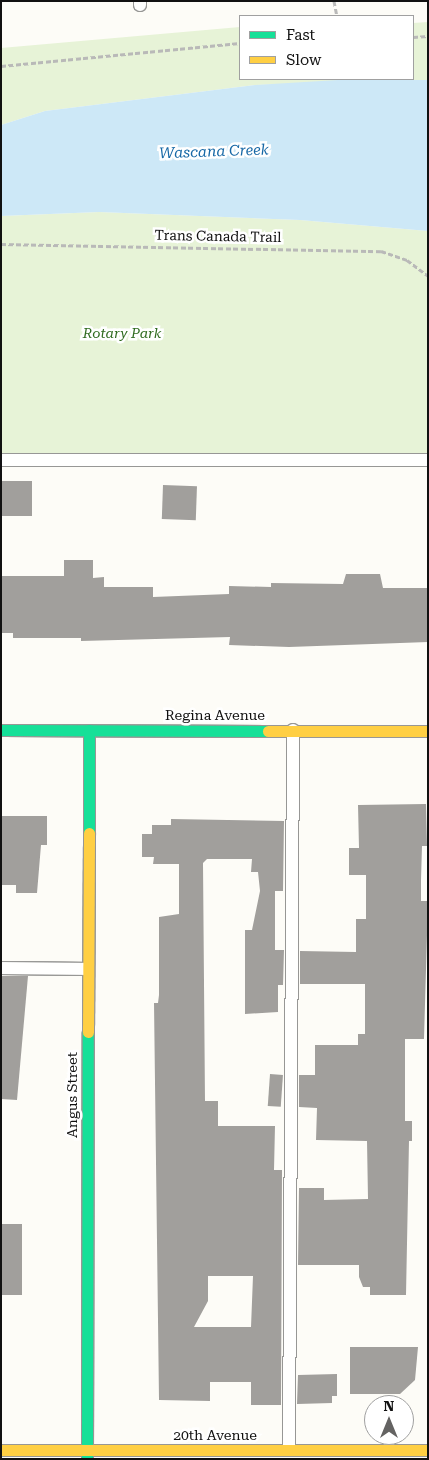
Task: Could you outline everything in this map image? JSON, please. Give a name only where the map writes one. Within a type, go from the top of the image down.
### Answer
[{"type":"street","name":"Regina Avenue","points":[[1,730],[428,731]]},
{"type":"street","name":"Angus Street","points":[[87,1454],[89,730]]},
{"type":"street","name":"20th Avenue","points":[[1,1450],[87,1454],[260,1454],[289,1450],[428,1450]]},
{"type":"lane","points":[[1,460],[428,460]]},
{"type":"lane","points":[[289,1450],[293,730]]},
{"type":"lane","points":[[1,968],[87,969]]},
{"type":"path","points":[[334,1],[337,15]]},
{"type":"path","points":[[414,37],[428,36]]},
{"type":"path","points":[[1,66],[239,43]]},
{"type":"path","name":"Trans Canada Trail","points":[[1,244],[381,251],[407,260],[428,276]]},
{"type":"green space","points":[[428,22],[428,80],[255,85],[45,111],[1,125],[1,48],[239,27],[239,80],[414,80],[414,23]]},
{"type":"green space","name":"Rotary Park","points":[[99,212],[300,220],[428,231],[428,456],[1,453],[1,216]]},
{"type":"water","name":"Wascana Creek","points":[[338,80],[428,80],[428,231],[300,220],[99,212],[1,216],[1,125],[45,111],[255,85]]},
{"type":"building","points":[[1,481],[32,481],[32,516],[1,516]]},
{"type":"building","points":[[163,485],[197,486],[196,520],[162,519]]},
{"type":"building","points":[[64,560],[93,560],[93,578],[104,577],[104,587],[153,587],[153,597],[229,594],[229,586],[271,587],[271,583],[343,584],[346,574],[380,574],[383,588],[428,588],[428,642],[289,647],[229,645],[230,637],[81,641],[81,638],[13,638],[13,633],[1,633],[1,576],[64,576]]},
{"type":"building","points":[[426,804],[427,846],[422,846],[421,880],[421,901],[428,901],[424,1039],[405,1039],[405,1121],[412,1121],[412,1141],[409,1141],[406,1295],[370,1295],[370,1287],[363,1287],[359,1277],[359,1265],[298,1265],[299,1188],[324,1188],[324,1200],[368,1199],[367,1141],[316,1140],[317,1108],[299,1107],[299,1075],[315,1075],[315,1045],[358,1045],[358,1034],[365,1034],[365,984],[300,984],[300,951],[356,952],[356,919],[366,919],[366,875],[349,875],[349,848],[359,848],[358,805]]},
{"type":"building","points":[[1,816],[47,816],[47,845],[41,845],[37,893],[16,893],[16,885],[1,885]]},
{"type":"building","points":[[171,819],[284,821],[283,891],[275,891],[275,950],[284,950],[283,985],[278,985],[278,1012],[245,1014],[245,930],[252,930],[260,891],[258,872],[251,872],[252,859],[207,859],[203,863],[205,1101],[218,1101],[218,1126],[275,1126],[274,1170],[282,1170],[281,1405],[251,1405],[251,1382],[210,1382],[210,1401],[159,1400],[154,1003],[158,1003],[159,995],[159,917],[179,914],[179,864],[153,864],[154,857],[142,857],[142,834],[152,834],[152,825],[171,825]],"holes":[[[208,1276],[253,1276],[251,1327],[194,1327],[208,1301]]]},
{"type":"building","points":[[1,976],[28,976],[17,1100],[1,1099]]},
{"type":"building","points":[[270,1074],[283,1075],[281,1107],[268,1106]]},
{"type":"building","points":[[1,1224],[22,1224],[22,1295],[1,1295]]},
{"type":"building","points":[[350,1347],[418,1347],[415,1380],[400,1394],[350,1394]]},
{"type":"building","points":[[337,1374],[337,1396],[332,1396],[332,1403],[297,1404],[298,1375]]},
{"type":"traffic: fast","points":[[1,730],[268,731]]},
{"type":"traffic: fast","points":[[89,730],[89,833]]},
{"type":"traffic: fast","points":[[87,1459],[88,1032]]},
{"type":"traffic: slow","points":[[268,731],[428,731]]},
{"type":"traffic: slow","points":[[88,1032],[89,833]]},
{"type":"traffic: slow","points":[[1,1450],[428,1450]]}]
